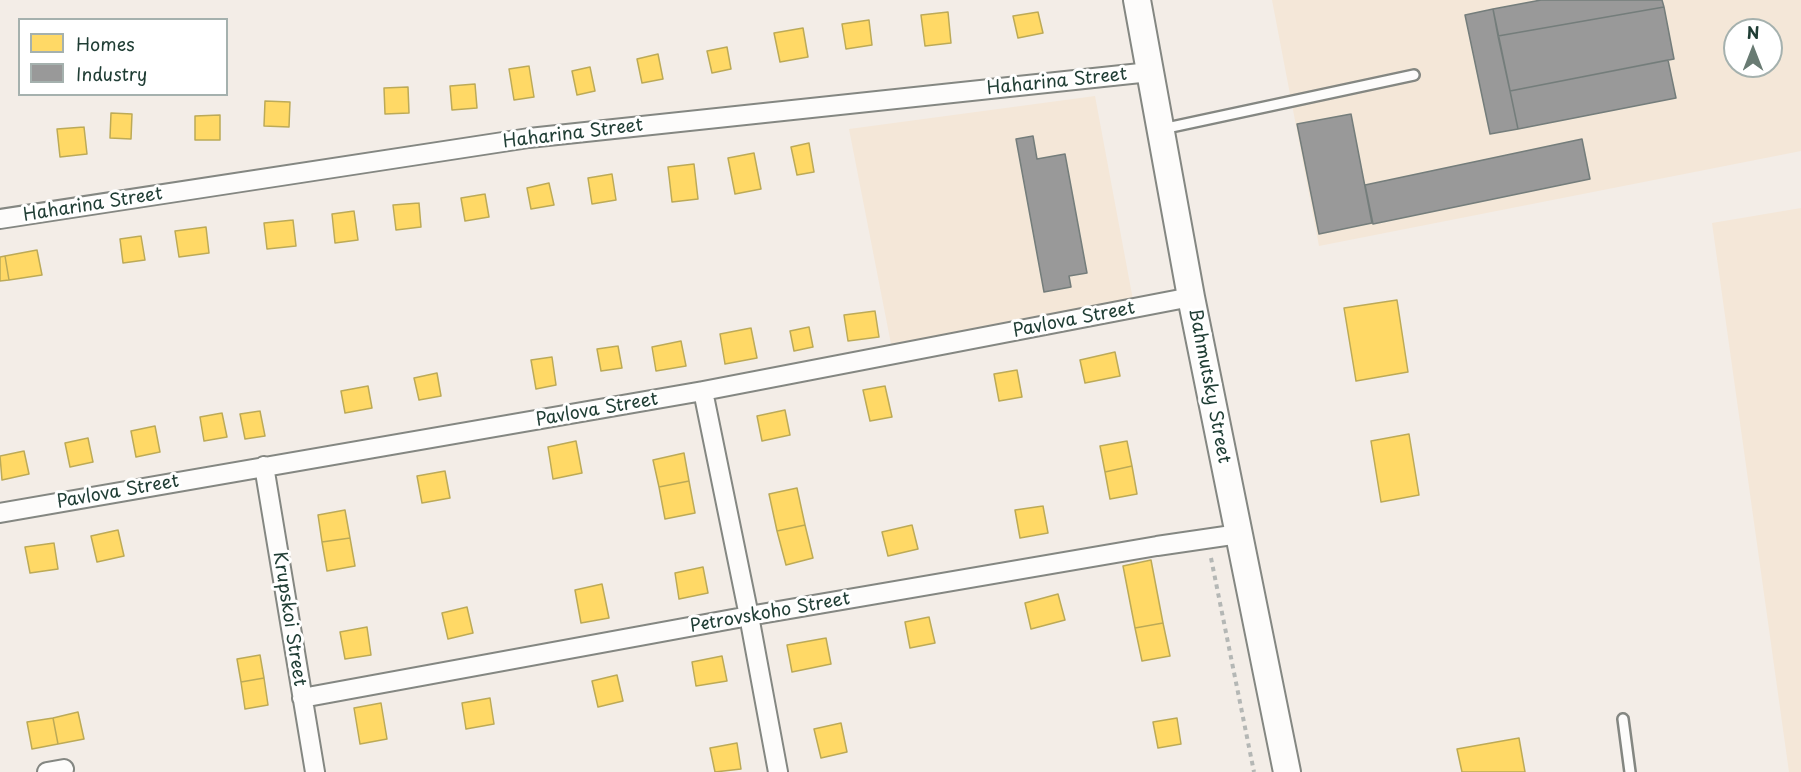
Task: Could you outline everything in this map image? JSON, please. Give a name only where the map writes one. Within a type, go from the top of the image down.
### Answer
[{"type":"main road","name":"Bahmutsky Street","points":[[1137,0],[1191,297],[1287,772]]},
{"type":"street","name":"Haharina Street","points":[[0,219],[529,138],[1150,72]]},
{"type":"street","name":"Pavlova Street","points":[[0,513],[704,392],[1191,297]]},
{"type":"street","points":[[704,392],[778,772]]},
{"type":"street","name":"Krupskoi Street","points":[[264,466],[315,772]]},
{"type":"street","name":"Petrovskoho Street","points":[[302,698],[749,616],[1239,534]]},
{"type":"lane","points":[[1160,129],[1414,75]]},
{"type":"lane","points":[[1623,719],[1630,772]]},
{"type":"path","points":[[1208,539],[1254,772]]},
{"type":"shaded area","points":[[1272,0],[1801,0],[1801,151],[1319,246]]},
{"type":"shaded area","points":[[1095,96],[1133,300],[891,344],[849,129]]},
{"type":"shaded area","points":[[1801,208],[1801,772],[1789,772],[1712,223]]},
{"type":"building: Homes","points":[[948,12],[951,43],[925,46],[921,15]]},
{"type":"building: Homes","points":[[1038,12],[1043,33],[1018,38],[1013,16]]},
{"type":"building: Homes","points":[[869,20],[872,45],[846,49],[842,24]]},
{"type":"building: Homes","points":[[803,28],[808,57],[780,62],[774,33]]},
{"type":"building: Homes","points":[[727,47],[731,69],[712,73],[707,51]]},
{"type":"building: Homes","points":[[658,54],[663,79],[642,83],[637,59]]},
{"type":"building: Homes","points":[[529,66],[534,97],[514,100],[509,69]]},
{"type":"building: Homes","points":[[590,67],[595,91],[577,95],[572,71]]},
{"type":"building: Homes","points":[[475,84],[477,108],[452,110],[450,86]]},
{"type":"building: Homes","points":[[408,87],[409,113],[385,114],[384,88]]},
{"type":"building: Homes","points":[[265,101],[290,102],[289,127],[264,126]]},
{"type":"building: Homes","points":[[111,113],[132,114],[131,139],[110,138]]},
{"type":"building: Homes","points":[[220,115],[220,140],[195,140],[195,116]]},
{"type":"building: Homes","points":[[84,127],[87,154],[60,157],[57,129]]},
{"type":"building: Homes","points":[[809,143],[814,172],[797,175],[791,147]]},
{"type":"building: Homes","points":[[754,153],[761,189],[735,194],[728,158]]},
{"type":"building: Homes","points":[[694,164],[698,199],[672,202],[668,167]]},
{"type":"building: Homes","points":[[612,174],[616,200],[592,204],[588,178]]},
{"type":"building: Homes","points":[[549,183],[554,205],[531,209],[527,188]]},
{"type":"building: Homes","points":[[485,194],[489,217],[465,221],[461,198]]},
{"type":"building: Homes","points":[[419,203],[421,227],[396,230],[393,205]]},
{"type":"building: Homes","points":[[354,211],[358,240],[335,243],[332,214]]},
{"type":"building: Homes","points":[[293,220],[296,246],[267,249],[264,223]]},
{"type":"building: Homes","points":[[206,227],[209,253],[179,257],[175,231]]},
{"type":"building: Homes","points":[[141,236],[145,260],[123,263],[120,239]]},
{"type":"building: Homes","points":[[37,250],[42,275],[9,280],[5,256]]},
{"type":"building: Homes","points":[[5,256],[9,280],[0,281],[0,257]]},
{"type":"building: Homes","points":[[1397,300],[1408,372],[1356,381],[1344,308]]},
{"type":"building: Homes","points":[[875,311],[879,337],[848,341],[844,315]]},
{"type":"building: Homes","points":[[809,327],[813,347],[794,351],[790,331]]},
{"type":"building: Homes","points":[[751,328],[757,358],[725,364],[720,334]]},
{"type":"building: Homes","points":[[681,341],[686,366],[656,371],[652,347]]},
{"type":"building: Homes","points":[[618,346],[622,368],[601,371],[597,349]]},
{"type":"building: Homes","points":[[1115,352],[1120,376],[1085,383],[1080,360]]},
{"type":"building: Homes","points":[[552,357],[556,385],[536,389],[531,360]]},
{"type":"building: Homes","points":[[1017,370],[1022,397],[999,401],[994,374]]},
{"type":"building: Homes","points":[[437,373],[441,396],[419,400],[414,378]]},
{"type":"building: Homes","points":[[368,386],[372,408],[345,413],[341,391]]},
{"type":"building: Homes","points":[[885,386],[892,417],[870,421],[863,390]]},
{"type":"building: Homes","points":[[785,410],[790,435],[762,441],[757,416]]},
{"type":"building: Homes","points":[[260,411],[265,436],[245,439],[240,414]]},
{"type":"building: Homes","points":[[222,413],[227,437],[204,441],[200,417]]},
{"type":"building: Homes","points":[[155,426],[160,452],[136,457],[131,431]]},
{"type":"building: Homes","points":[[1409,434],[1419,495],[1381,502],[1371,441]]},
{"type":"building: Homes","points":[[88,438],[93,462],[70,467],[65,443]]},
{"type":"building: Homes","points":[[576,441],[582,473],[553,479],[548,447]]},
{"type":"building: Homes","points":[[1127,441],[1132,466],[1105,472],[1100,446]]},
{"type":"building: Homes","points":[[24,451],[29,474],[2,480],[0,456]]},
{"type":"building: Homes","points":[[684,453],[689,481],[659,487],[653,460]]},
{"type":"building: Homes","points":[[1132,466],[1137,494],[1110,499],[1105,472]]},
{"type":"building: Homes","points":[[445,471],[450,498],[422,503],[417,476]]},
{"type":"building: Homes","points":[[689,481],[695,513],[665,519],[659,487]]},
{"type":"building: Homes","points":[[797,488],[805,525],[777,531],[769,494]]},
{"type":"building: Homes","points":[[1043,506],[1048,533],[1020,538],[1015,510]]},
{"type":"building: Homes","points":[[345,510],[350,538],[322,542],[318,515]]},
{"type":"building: Homes","points":[[805,525],[813,558],[786,565],[777,531]]},
{"type":"building: Homes","points":[[912,525],[918,549],[888,556],[882,532]]},
{"type":"building: Homes","points":[[118,530],[124,556],[97,562],[91,536]]},
{"type":"building: Homes","points":[[350,538],[355,566],[327,571],[322,542]]},
{"type":"building: Homes","points":[[54,543],[58,569],[30,573],[25,547]]},
{"type":"building: Homes","points":[[1151,560],[1163,623],[1135,628],[1123,566]]},
{"type":"building: Homes","points":[[703,567],[708,593],[679,599],[675,573]]},
{"type":"building: Homes","points":[[602,584],[609,618],[581,623],[575,590]]},
{"type":"building: Homes","points":[[1058,594],[1065,620],[1031,629],[1025,603]]},
{"type":"building: Homes","points":[[467,607],[473,633],[448,639],[442,613]]},
{"type":"building: Homes","points":[[929,617],[935,643],[910,648],[905,622]]},
{"type":"building: Homes","points":[[1163,623],[1170,656],[1142,661],[1135,628]]},
{"type":"building: Homes","points":[[367,627],[371,655],[345,659],[340,632]]},
{"type":"building: Homes","points":[[826,638],[831,664],[792,672],[787,645]]},
{"type":"building: Homes","points":[[260,655],[264,678],[241,682],[237,659]]},
{"type":"building: Homes","points":[[722,656],[727,681],[696,686],[692,662]]},
{"type":"building: Homes","points":[[617,675],[623,701],[598,707],[592,681]]},
{"type":"building: Homes","points":[[264,678],[268,705],[245,709],[241,682]]},
{"type":"building: Homes","points":[[490,698],[494,724],[466,729],[462,703]]},
{"type":"building: Homes","points":[[381,703],[387,739],[360,744],[354,708]]},
{"type":"building: Homes","points":[[78,712],[84,739],[58,744],[53,718]]},
{"type":"building: Homes","points":[[53,718],[58,744],[32,749],[27,722]]},
{"type":"building: Homes","points":[[1177,718],[1181,744],[1158,748],[1153,722]]},
{"type":"building: Homes","points":[[841,723],[847,752],[821,758],[814,729]]},
{"type":"building: Homes","points":[[1519,738],[1525,772],[1462,772],[1457,749]]},
{"type":"building: Homes","points":[[737,743],[741,769],[715,772],[710,748]]},
{"type":"building: Industry","points":[[1541,0],[1662,0],[1664,7],[1498,36],[1493,9]]},
{"type":"building: Industry","points":[[1664,7],[1674,59],[1510,91],[1498,36]]},
{"type":"building: Industry","points":[[1493,9],[1518,129],[1490,134],[1465,15]]},
{"type":"building: Industry","points":[[1668,60],[1676,98],[1518,129],[1510,91]]},
{"type":"building: Industry","points":[[1351,114],[1372,223],[1319,234],[1297,124]]},
{"type":"building: Industry","points":[[1033,136],[1037,159],[1065,154],[1087,273],[1069,276],[1071,287],[1044,292],[1016,139]]},
{"type":"building: Industry","points":[[1582,139],[1590,179],[1373,224],[1365,185]]}]
